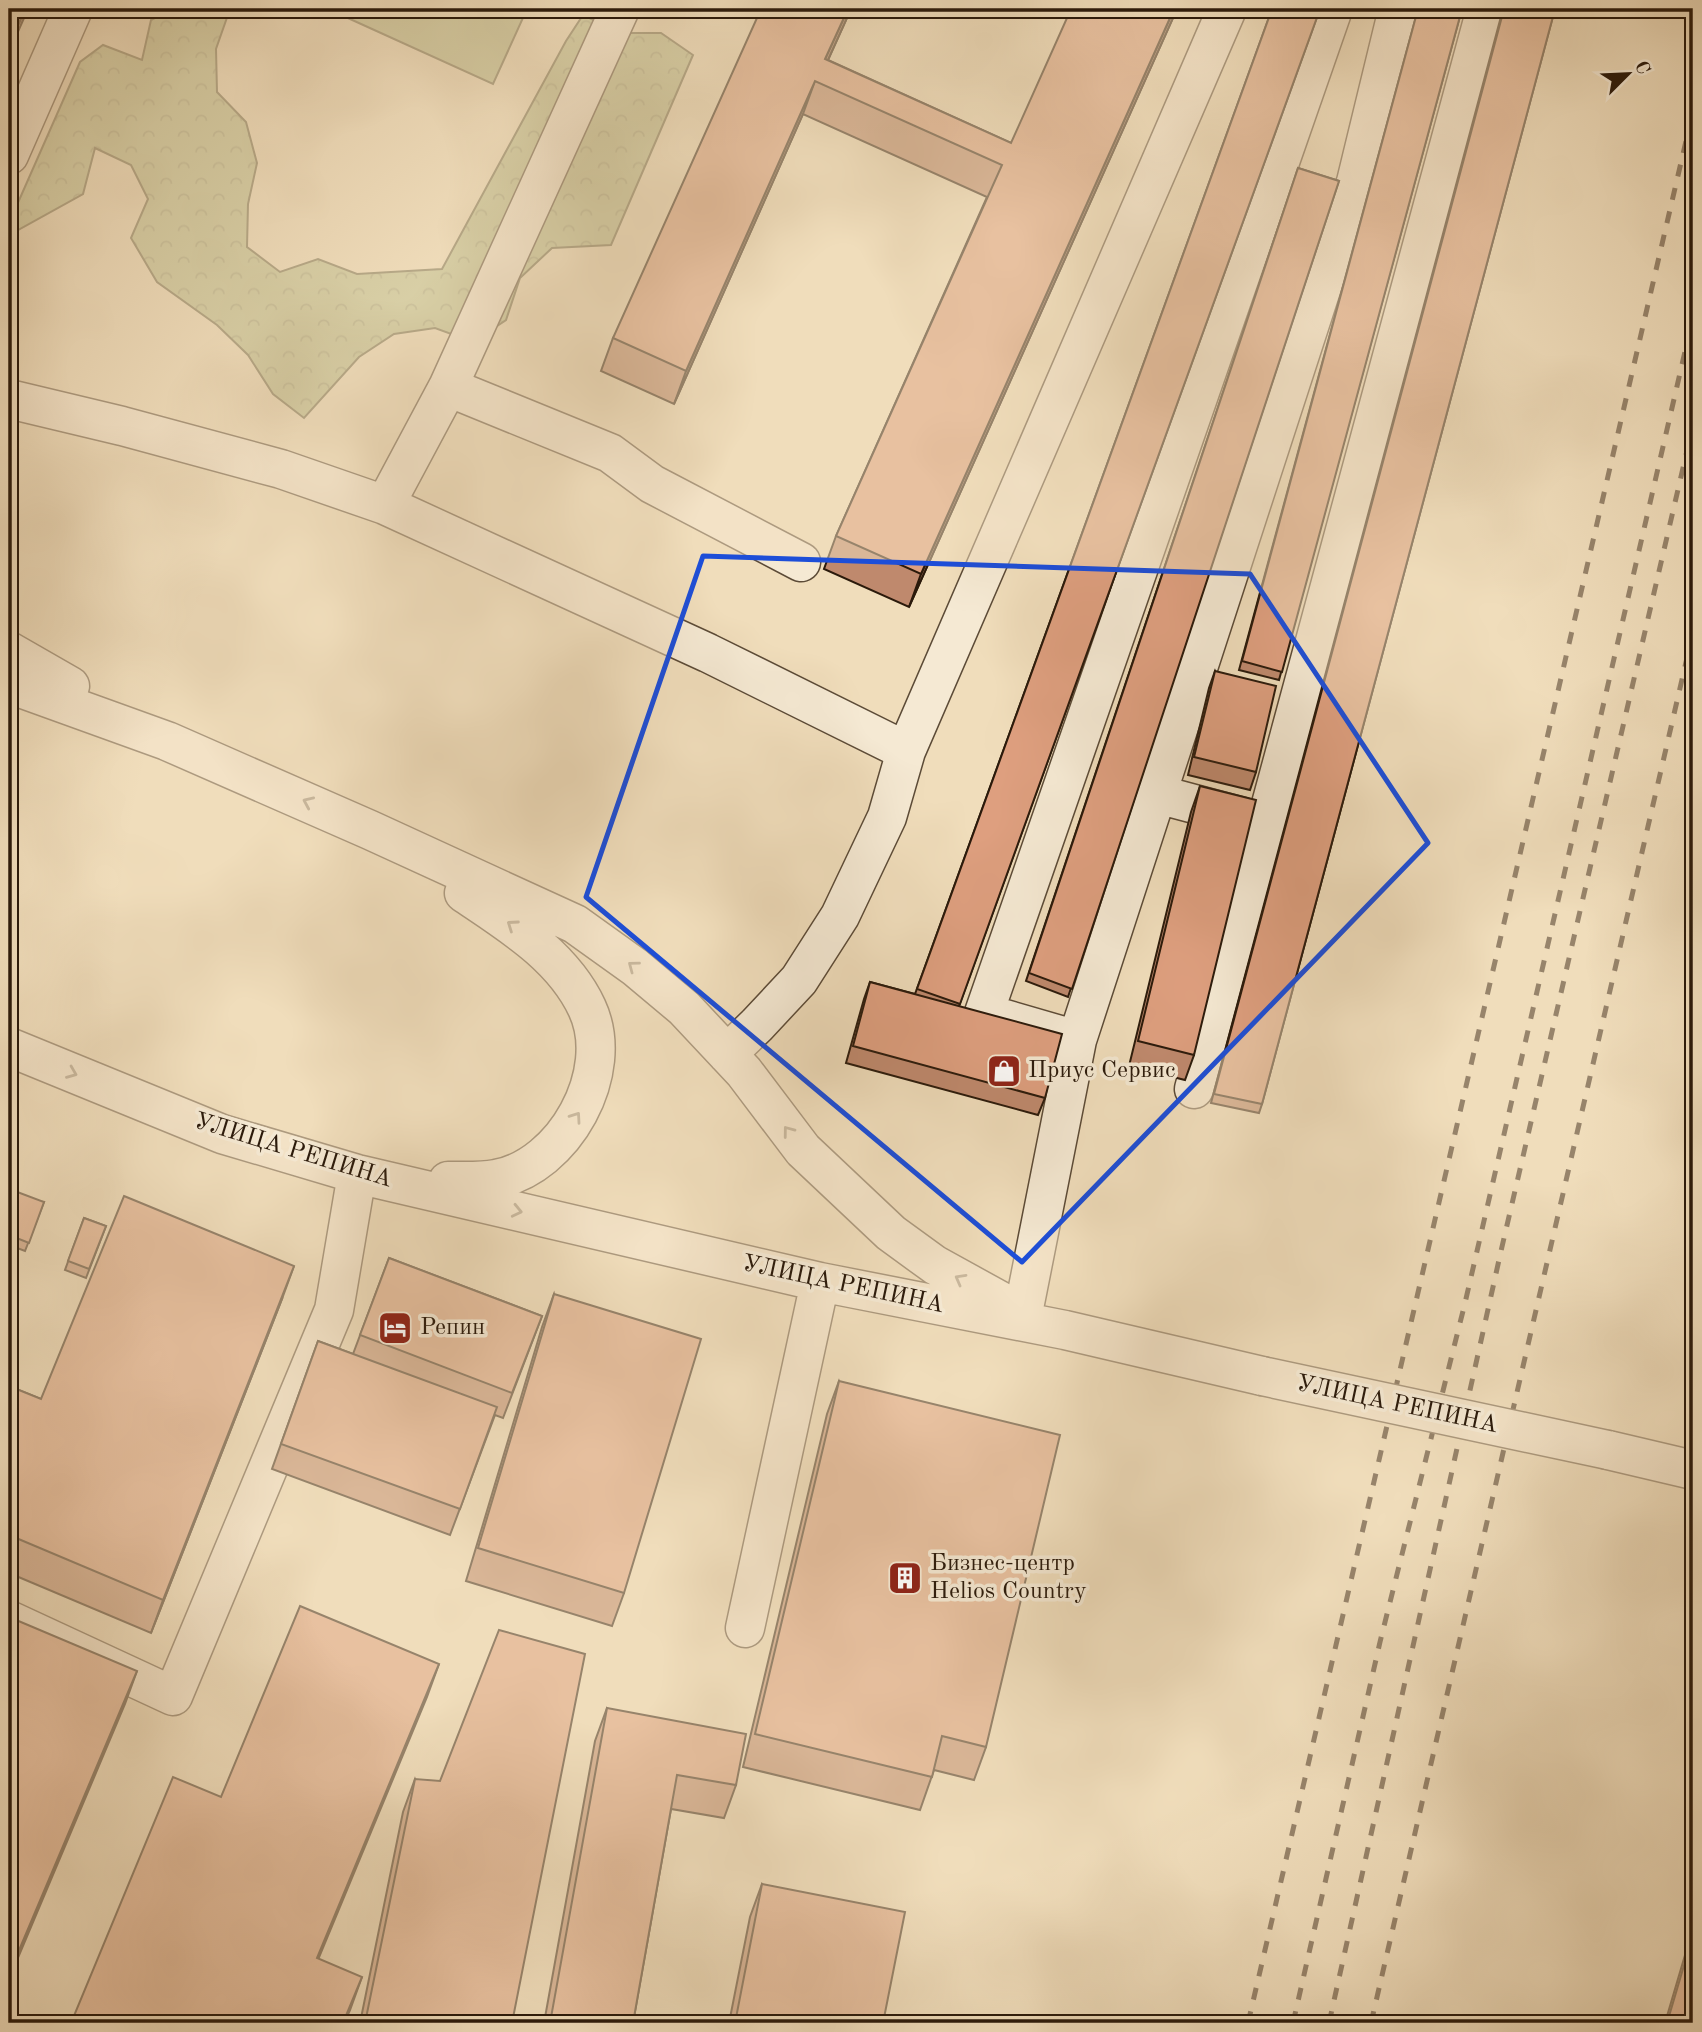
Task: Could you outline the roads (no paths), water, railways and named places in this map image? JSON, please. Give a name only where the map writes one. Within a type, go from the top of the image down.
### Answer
[{"type":"street","points":[[9,155],[74,9]]},
{"type":"street","points":[[385,505],[448,387],[620,9]]},
{"type":"street","points":[[727,1054],[799,980],[840,916],[887,817],[906,751],[1227,9]]},
{"type":"street","points":[[1077,1040],[984,1013],[1333,9]]},
{"type":"street","points":[[1023,1313],[1077,1040],[1356,183],[1398,9]]},
{"type":"street","points":[[1194,1089],[1486,9]]},
{"type":"street","points":[[448,387],[610,453],[652,484],[801,562]]},
{"type":"street","points":[[9,399],[122,426],[281,470],[385,505],[708,653],[906,751]]},
{"type":"street","points":[[9,651],[167,741]]},
{"type":"street","points":[[9,684],[167,741],[575,924],[635,967],[684,1008],[744,1072],[803,1150],[891,1233],[935,1265],[1023,1313],[1065,1330]]},
{"type":"street","points":[[1157,794],[1266,823]]},
{"type":"street","points":[[9,1620],[173,1696],[334,1310],[368,1176],[452,1181],[497,1179],[529,1166],[560,1140],[582,1109],[595,1071],[596,1041],[587,1009],[567,977],[534,941],[370,830]]},
{"type":"street","name":"УЛИЦА РЕПИНА","points":[[9,1047],[222,1134],[368,1176],[820,1282],[1065,1330],[1693,1470]]},
{"type":"street","points":[[745,1628],[820,1282]]},
{"type":"railway","points":[[1248,2023],[1693,111]]},
{"type":"railway","points":[[1293,2023],[1380,1642],[1465,1303],[1693,317]]},
{"type":"railway","points":[[1329,2023],[1501,1251],[1693,425]]},
{"type":"railway","points":[[1371,2023],[1693,632]]},
{"type":"place","name":"Приус Сервис","points":[[1004,1071]]},
{"type":"place","name":"Репин","points":[[395,1328]]},
{"type":"place","name":"Бизнес-центр Helios Country","points":[[905,1578]]}]
